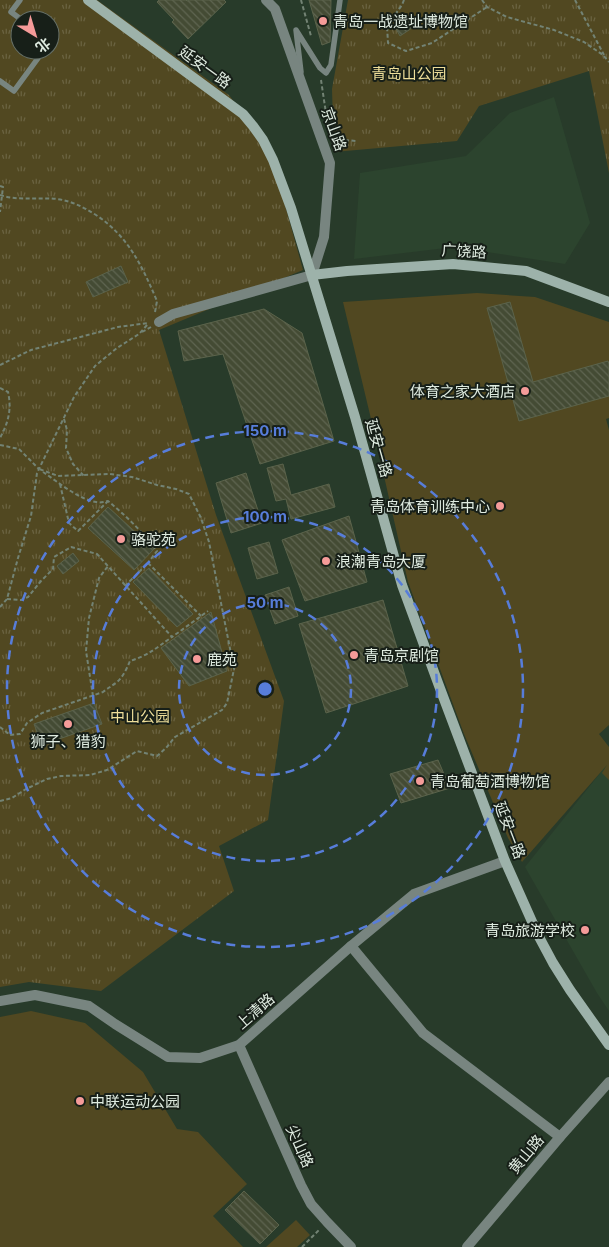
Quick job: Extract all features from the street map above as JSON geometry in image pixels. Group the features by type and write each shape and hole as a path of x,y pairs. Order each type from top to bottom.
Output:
{"main road":[{"name":"延安一路","path":"88,0 243,114 263,140 273,160 291,208 312,275 402,585 505,861 538,935 553,963 609,1045"},
{"name":"广饶路","path":"312,275 453,264 526,271 609,302"}],"street":[{"name":"京山路","path":"266,0 274,9 330,163 324,237 312,275"},
{"path":"159,322 173,314 312,275"},
{"name":"上清路","path":"0,1001 35,994 89,1006 168,1057 200,1058 239,1045 351,946 414,894 505,861"},
{"path":"351,946 423,1033 560,1137"},
{"name":"尖山路","path":"239,1045 311,1204 351,1247"},
{"name":"黄山路","path":"467,1247 609,1082"}],"lane":[{"path":"304,91 296,30 320,68 326,73 331,64 340,0"},
{"path":"0,81 14,91 37,60"}],"path":[{"path":"404,0 388,26 388,43 406,51 432,43 487,7"},
{"path":"482,0 487,7 507,17 554,30 584,42 603,55 609,62"},
{"path":"574,0 607,60"},
{"path":"337,19 372,20 388,26"},
{"path":"0,186 3,187 0,212"},
{"path":"1,196 7,198 48,198 70,201 86,208 107,222 126,241 141,265 158,301"},
{"path":"0,365 31,350 118,327 159,322"},
{"path":"0,607 7,600 31,516 37,473 74,397 95,366 117,348 139,334"},
{"path":"0,388 8,392 11,404 6,426 0,438"},
{"path":"64,418 67,430 66,448 74,464 84,476"},
{"path":"0,445 19,450 39,469 60,484 91,501 97,503 108,501"},
{"path":"0,801 12,798 47,779 62,776 90,775 107,770 137,751 157,756 175,737 222,710 227,703 234,669 209,542 201,518 189,494 132,477 110,474 58,476 39,469"},
{"path":"60,484 69,523 78,531 108,501"},
{"path":"108,501 152,543 157,551 125,586"},
{"path":"7,600 21,600 28,597 53,569 54,557 71,547 97,554 172,637"},
{"path":"148,563 201,616"},
{"path":"93,696 86,651 89,618 99,578 108,566"},
{"path":"0,726 10,736 20,734 27,723 42,713 103,692 110,685 117,682 127,669 130,661 151,653 208,611"},
{"path":"302,1247 327,1222"}],"shaded area":[{"path":"554,97 590,223 565,264 454,247 354,259 360,173 466,156 510,113"},
{"name":"青岛旅游学校","path":"609,762 609,1011 525,867"}],"green space":[{"name":"中山公园","path":"0,0 97,0 229,95 270,151 303,270 159,330 216,515 284,701 268,820 219,846 234,891 101,991 29,982 0,987"},
{"name":"青岛山公园","path":"348,0 609,0 609,173 589,71 479,106 457,141 334,152 332,89"},
{"name":"青岛体育训练中心","path":"477,293 535,297 609,322 609,418 606,419 609,430 609,725 599,734 609,747 609,780 602,773 607,765 522,862 508,838 464,734 408,582 343,302"},
{"name":"中联运动公园","path":"31,1011 85,1023 143,1072 177,1129 198,1132 247,1184 213,1216 243,1247 0,1247 0,1017"},
{"path":"296,1220 310,1235 297,1247 266,1247"}],"building":[{"path":"159,0 224,0 226,2 188,39 157,2"},
{"name":"青岛一战遗址博物馆","path":"309,0 331,0 330,42 322,45"},
{"path":"410,18 415,26 400,36 395,27"},
{"path":"121,266 128,282 93,297 86,282"},
{"path":"510,302 533,382 608,361 609,396 519,421 487,308"},
{"path":"264,309 302,333 334,441 260,464 223,354 184,361 178,331"},
{"path":"283,464 291,495 329,484 335,507 291,519 286,499 276,501 267,468"},
{"path":"246,473 262,523 231,533 216,483"},
{"name":"骆驼苑","path":"108,507 154,549 134,570 88,528"},
{"name":"浪潮青岛大厦","path":"349,516 367,582 305,601 282,540"},
{"path":"269,542 278,573 257,579 248,548"},
{"path":"73,553 79,561 63,574 57,566"},
{"path":"149,568 193,614 177,627 133,582"},
{"path":"289,587 298,616 275,624 265,595"},
{"name":"青岛京剧馆","path":"383,600 408,686 326,713 299,624"},
{"name":"鹿苑","path":"211,612 227,671 189,686 161,648"},
{"name":"狮子、猎豹","path":"94,703 102,724 42,745 34,724"},
{"name":"青岛葡萄酒博物馆","path":"438,760 450,788 401,803 390,774"},
{"path":"244,1191 279,1225 260,1244 225,1210"}],"place":[{"name":"青岛一战遗址博物馆","path":"323,21"},
{"name":"体育之家大酒店","path":"525,391"},
{"name":"青岛体育训练中心","path":"500,506"},
{"name":"骆驼苑","path":"121,539"},
{"name":"浪潮青岛大厦","path":"326,561"},
{"name":"青岛京剧馆","path":"354,655"},
{"name":"鹿苑","path":"197,659"},
{"name":"狮子、猎豹","path":"68,724"},
{"name":"青岛葡萄酒博物馆","path":"420,781"},
{"name":"青岛旅游学校","path":"585,930"},
{"name":"中联运动公园","path":"80,1101"}]}
